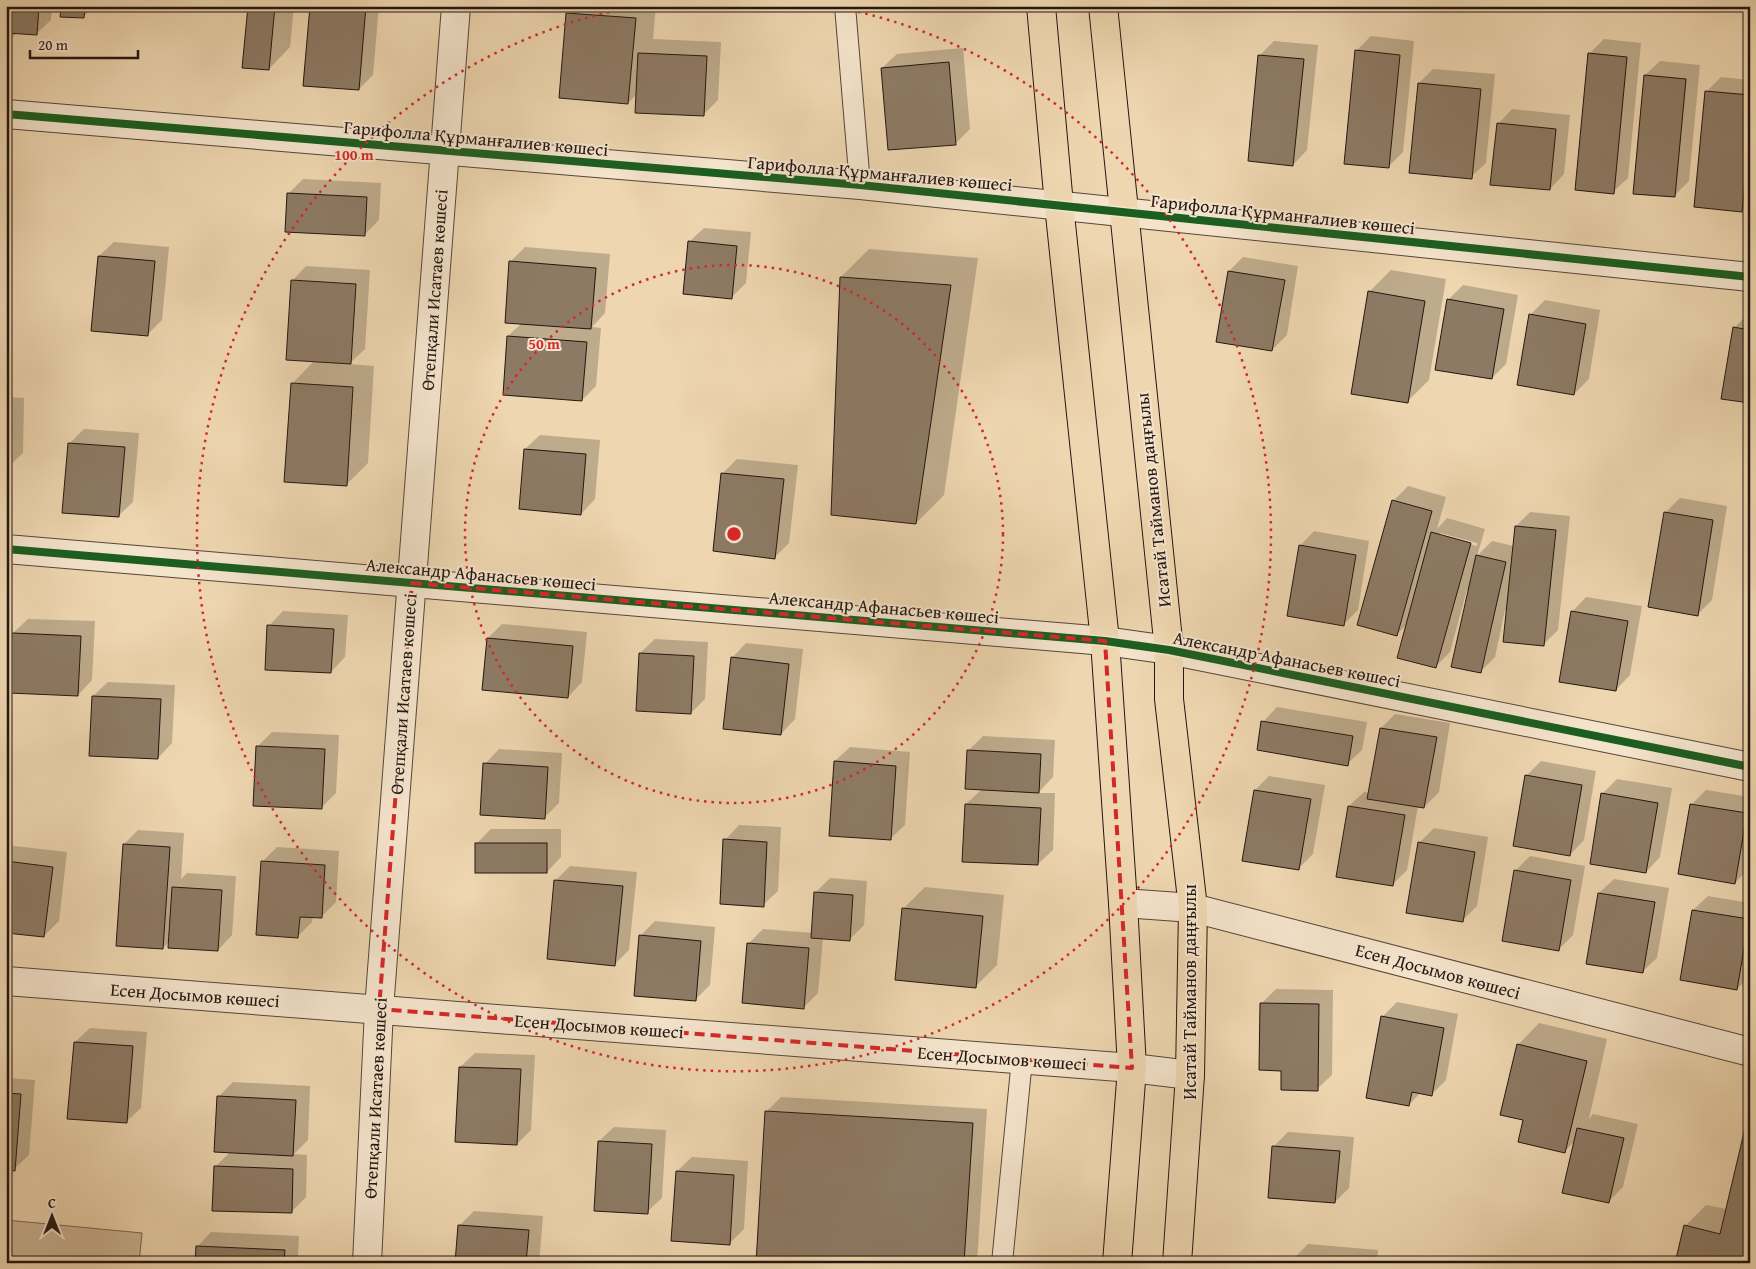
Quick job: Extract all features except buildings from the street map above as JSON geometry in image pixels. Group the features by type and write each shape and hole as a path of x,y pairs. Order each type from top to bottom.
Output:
{"main road":[{"path":"1041,6 1059,205 1105,641 1123,903 1132,1068 1117,1263"},
{"name":"Исатай Тайманов даңғылы","path":"1103,6 1169,650 1169,699 1193,908 1190,1075 1178,1263"}],"street":[{"name":"Өтепқали Исатаев көшесі","path":"366,1263 380,1009 456,6"},
{"name":"Гарифолла Құрманғалиев көшесі","path":"6,114 860,185 1750,277"},
{"name":"Александр Афанасьев көшесі","path":"6,549 1105,641 1169,650 1750,767"},
{"name":"Есен Досымов көшесі","path":"1123,903 1193,908 1750,1052"},
{"name":"Есен Досымов көшесі","path":"6,981 1132,1068 1190,1075"}],"lane":[{"path":"845,6 860,185"},
{"path":"1002,1263 1022,1060"}],"highlighted area":[{"path":"412,583 1105,641 1132,1068 379,1009"}],"shaded area":[{"path":"6,1220 142,1233 139,1263 6,1263"}],"cycle path":[{"path":"6,114 860,185 1750,277"},
{"path":"6,549 1105,641 1169,650 1750,767"}]}
